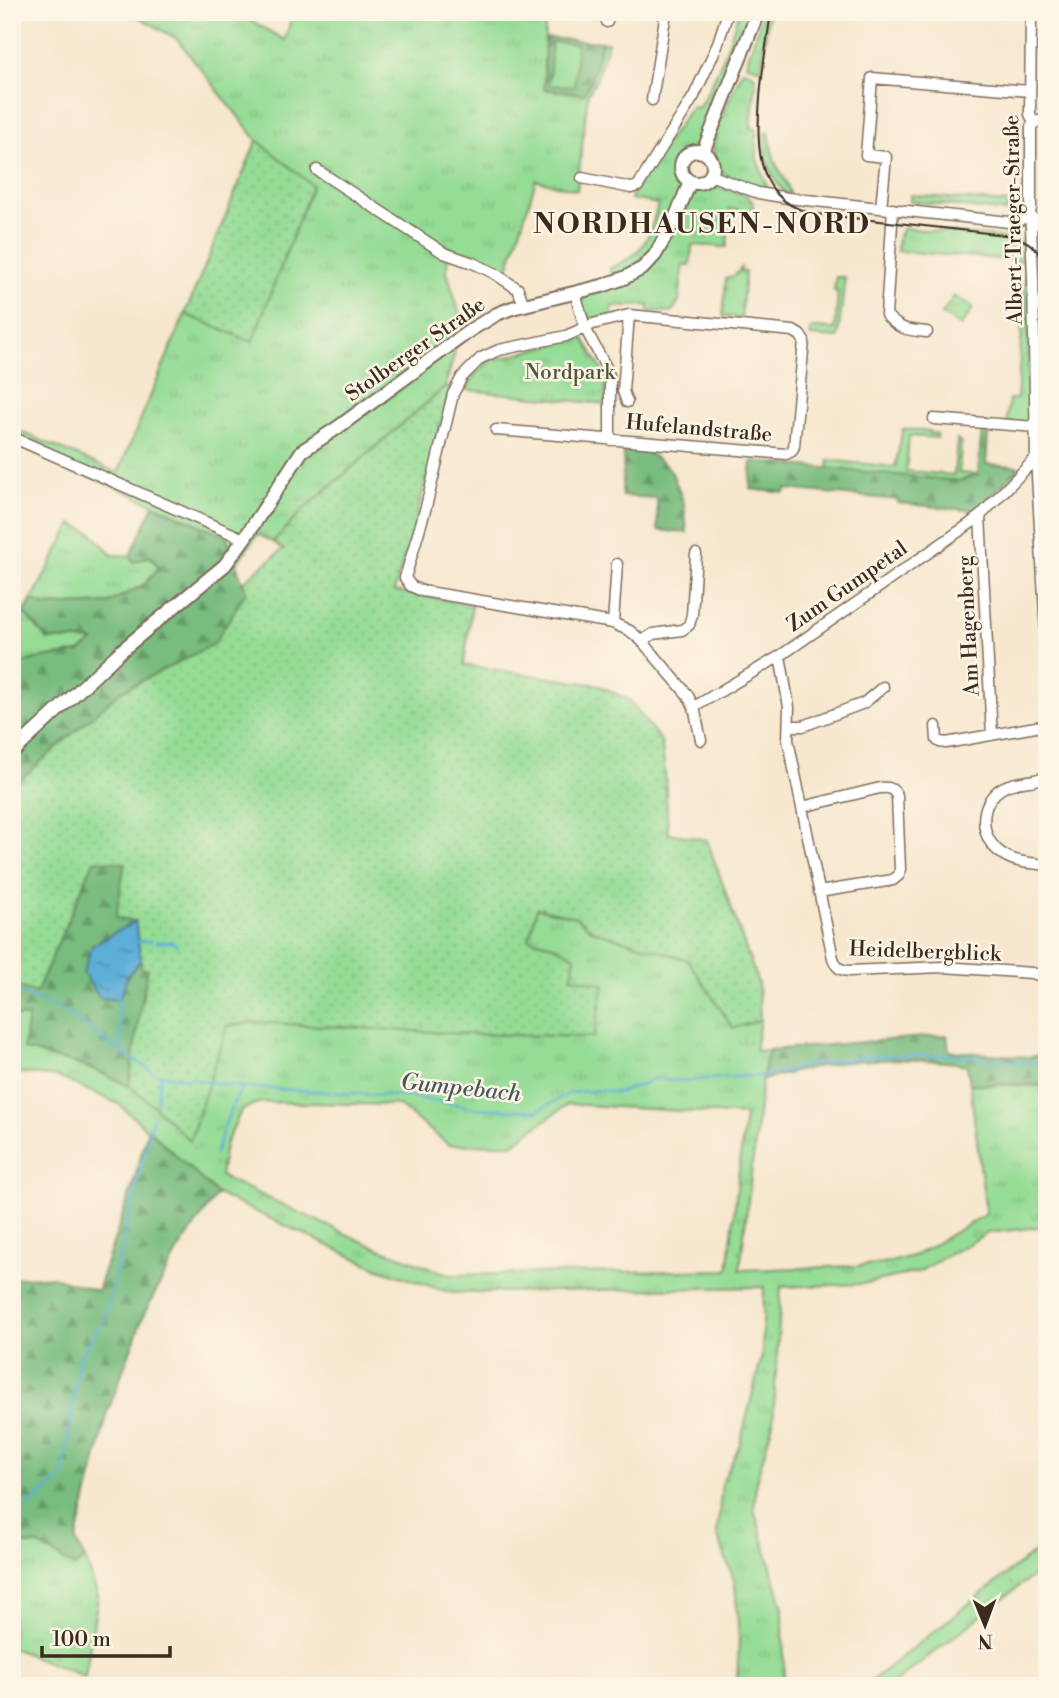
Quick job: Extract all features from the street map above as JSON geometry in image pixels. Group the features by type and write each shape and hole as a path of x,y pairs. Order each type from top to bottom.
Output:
{"main road":[{"path":"703,152 758,12"},
{"path":"692,151 703,152 711,159 713,170 710,175 699,183 690,182 682,174 683,158 692,151"},
{"name":"Stolberger Straße","path":"12,753 121,651 225,565 302,451 471,329 497,314 624,278 643,268 655,255 673,223 690,182"}],"street":[{"path":"652,100 666,12"},
{"path":"582,178 631,188 638,186 694,96 717,46 728,12"},
{"name":"Albert-Traeger-Straße","path":"1031,12 1030,114 1034,123 1031,127 1031,209 1028,214 1032,238 1036,458"},
{"path":"881,208 886,157 866,155 872,78 1030,91"},
{"path":"1034,123 1047,120"},
{"path":"317,170 444,253 494,273 518,289 524,305"},
{"path":"710,175 764,194 1009,222 1020,220 1028,214 1041,226 1047,227"},
{"path":"893,209 886,315 905,330 927,332"},
{"name":"Hufelandstraße","path":"575,292 585,328 610,380 610,440"},
{"path":"629,315 606,319 566,336 490,353 462,377 453,394 426,507 405,578 411,586 422,590 613,623 630,631 642,641 687,694 694,707 701,740"},
{"name":"Hufelandstraße","path":"496,430 786,454 792,451 794,446 804,341 793,331 629,315 623,391 627,402"},
{"path":"934,419 1036,427"},
{"path":"12,438 244,539"},
{"path":"1036,458 1043,516 1047,649"},
{"name":"Zum Gumpetal","path":"694,707 780,656 980,516 1036,458"},
{"name":"Am Hagenberg","path":"980,516 992,735"},
{"path":"642,641 653,634 682,630 689,625 696,554"},
{"path":"613,623 617,564"},
{"name":"Heidelbergblick","path":"780,656 789,707 788,740 836,966 841,970 943,967 1032,973 1047,978"},
{"path":"789,726 803,726 864,703 883,687"},
{"path":"936,726 937,740 940,742 1047,725"},
{"path":"1047,776 1040,780 1005,786 988,804 984,823 987,838 1004,856 1047,865"},
{"path":"802,807 880,788 889,787 897,796 899,875 893,880 820,892"}],"green space":[{"path":"130,12 236,12 285,40 293,12 524,12 545,25 544,89 584,94 602,42 608,42 596,80 588,94 577,190 536,180 507,272 448,247 447,272 462,322 448,332 455,352 445,387 304,509 273,542 258,534 236,564 226,536 12,442 12,428 118,473 185,314 252,341 312,186 257,140 177,39"},
{"path":"739,12 753,12 705,132 698,143 680,155 677,172 681,179 679,195 671,214 651,252 629,270 611,278 610,268 631,257 644,244 658,204 631,199 634,189 692,106 698,108 705,97 722,62"},
{"path":"763,12 769,12 761,69 746,64"},
{"path":"545,38 602,42 584,94 544,89"},
{"path":"552,42 577,44 574,87 549,85"},
{"path":"743,70 752,73 756,78 751,128 756,129 757,159 768,190 728,176 718,168 714,158 713,146 720,119"},
{"path":"764,133 769,133 775,162 790,194 785,193 771,172 766,157"},
{"path":"257,140 312,185 252,342 185,314"},
{"path":"707,184 747,195 752,202 753,211 730,209 727,247 692,245 690,265 683,265 679,301 672,312 649,311 649,305 612,307 612,316 591,319 585,315 581,306 582,300 588,294 616,286 677,228 693,193"},
{"path":"910,195 1008,203 1007,212 910,201"},
{"path":"903,228 1011,238 1029,246 1028,424 1007,422 1009,399 1017,399 1026,272 1024,261 897,251 898,238"},
{"path":"741,268 741,271 745,272 741,318 723,316 726,278 734,276"},
{"path":"836,277 845,277 838,338 810,336 811,328 835,329 838,292 834,291"},
{"path":"954,296 973,308 961,326 942,314"},
{"name":"Nordpark","path":"583,337 606,377 605,404 466,390 474,375 490,361"},
{"path":"1047,379 1047,470 1041,467 1039,410 1041,380"},
{"path":"445,387 450,388 394,591 472,605 464,665 598,685 629,700 661,741 668,833 707,840 758,983 760,1020 733,1028 688,960 592,930 576,917 537,908 529,939 557,946 575,956 572,977 604,984 594,1037 468,1034 254,1022 227,1026 190,1141 129,1086 148,969 142,969 135,921 116,917 125,863 94,860 36,993 12,984 12,787 120,692 214,644 246,592 243,582 283,549 273,542 304,509"},
{"path":"982,427 995,429 995,432 988,432 986,464 1019,468 976,511 786,489 785,493 750,489 752,461 960,481 978,474"},
{"path":"903,429 937,434 937,438 909,436 906,471 954,475 957,440 961,443 959,473 978,474 960,481 828,469 829,460 895,467"},
{"path":"624,447 641,448 667,466 684,504 687,533 658,530 657,498 622,496"},
{"path":"154,505 226,536 246,592 214,644 120,692 12,787 12,666 80,652 94,641 47,639 24,613 31,601 48,606 109,603 145,584 159,567 150,556 134,562 130,556"},
{"path":"72,524 92,533 112,555 130,556 134,562 150,556 159,568 145,584 109,603 48,606 31,601"},
{"path":"24,613 47,639 95,640 80,652 12,666 12,636"},
{"path":"94,860 125,863 116,917 135,921 92,946 128,975 141,960 142,969 148,969 129,1086 88,1067 23,1049 28,1017 12,1016 12,984 37,992"},
{"path":"536,908 576,917 592,930 689,960 733,1028 760,1020 755,1051 769,1050 762,1080 740,1270 858,1266 891,1262 916,1255 986,1214 970,1084 1041,1086 1047,1135 1047,1226 988,1233 918,1272 862,1284 781,1287 773,1423 756,1481 754,1509 783,1608 784,1686 737,1686 739,1639 735,1583 717,1534 722,1483 740,1444 762,1356 764,1287 451,1293 379,1269 217,1194 119,1104 58,1077 12,1072 12,1016 28,1017 42,1055 119,1080 153,1104 190,1140 226,1026 254,1022 468,1034 594,1037 572,977 557,946 529,939","holes":["262,1102 398,1105 449,1145 512,1144 568,1104 745,1115 728,1270 450,1275 370,1245 220,1176 225,1145 241,1111 252,1105"]},
{"path":"947,1035 949,1051 1029,1057 1047,1053 1047,1085 970,1084 967,1065 913,1060 838,1063 762,1080 769,1050"},
{"path":"148,1129 217,1194 177,1252 144,1314 108,1411 76,1542 85,1558 75,1567 39,1545 12,1544 12,1278 53,1277 97,1291 133,1184"},
{"path":"1047,1542 1047,1565 890,1686 865,1686"},
{"path":"12,1544 39,1545 75,1567 85,1558 98,1596 85,1677 12,1648"}],"water":[{"path":"135,921 141,960 128,975 119,1000 100,998 83,973 92,946"}],"waterway":[{"path":"135,941 151,941"},
{"path":"156,942 171,942 177,945"},
{"name":"Gumpebach","path":"12,990 61,1009 157,1074 242,1087 412,1097 477,1108 537,1111 570,1093 601,1090 616,1093 653,1079 686,1081 763,1076 823,1062 870,1056 949,1055 1029,1063 1047,1059"},
{"path":"119,999 121,1052"},
{"path":"156,1105 161,1075"},
{"path":"215,1154 231,1108 241,1089"},
{"path":"12,1520 63,1477 79,1358 105,1319 153,1117"}],"tram line":[{"path":"771,12 761,87 760,154 771,186 782,199 797,208 817,214 1014,236 1038,251 1047,278"}],"district":[{"name":"NORDHAUSEN-NORD","path":"702,223"}]}
